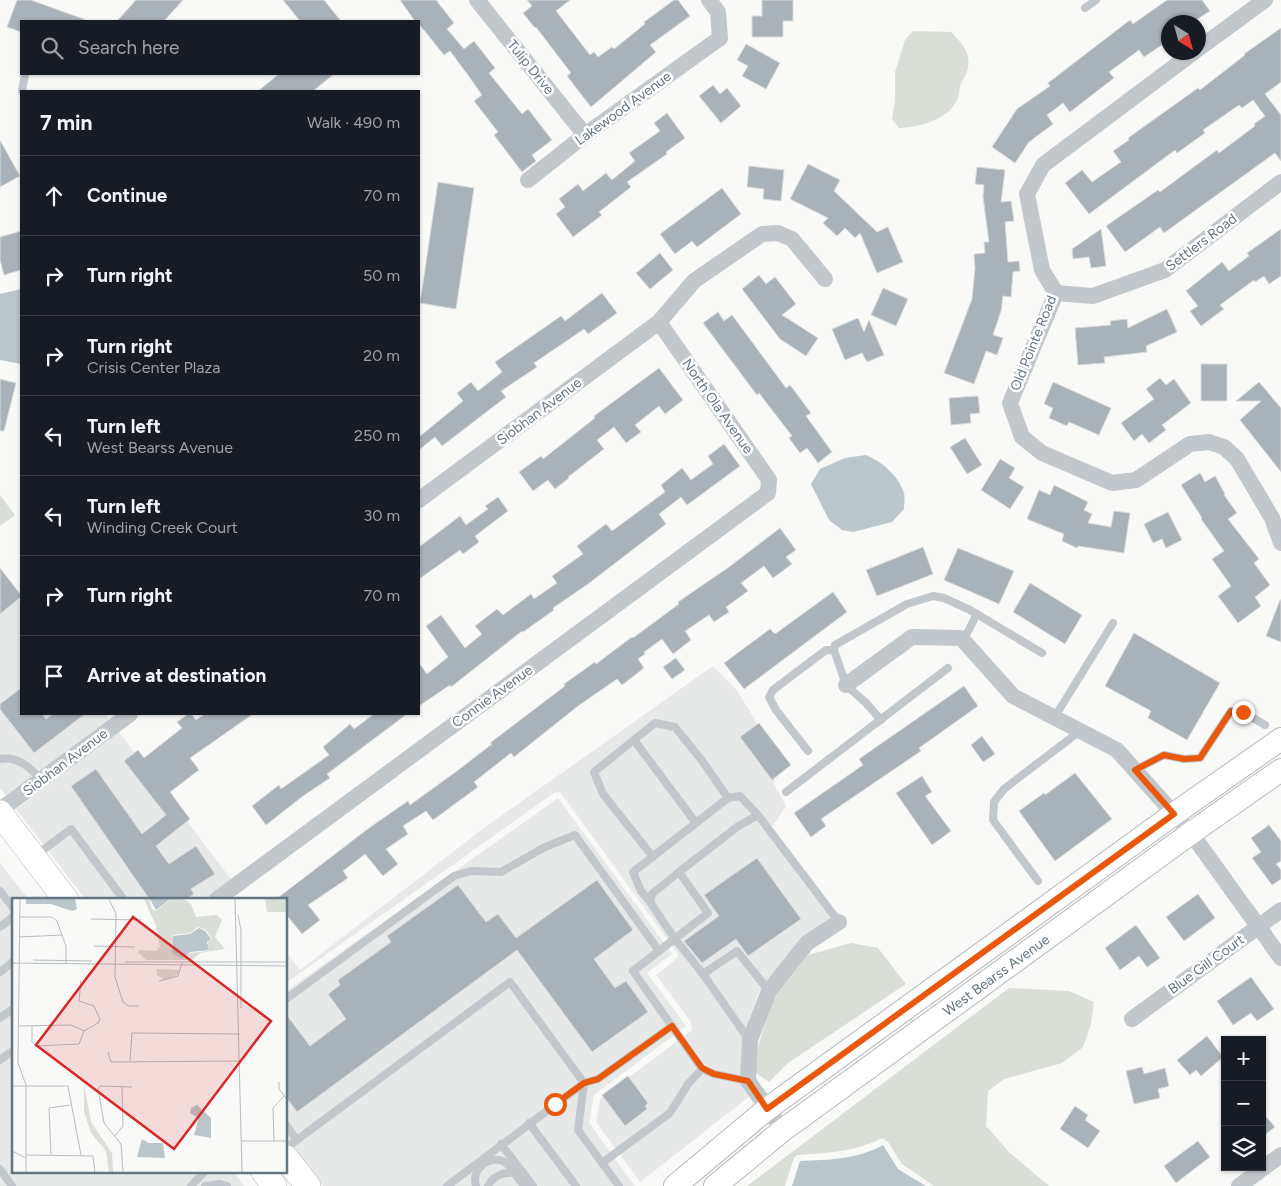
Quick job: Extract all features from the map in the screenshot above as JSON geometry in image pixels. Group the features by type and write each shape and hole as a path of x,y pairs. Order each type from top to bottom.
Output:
{"main road":[{"name":"West Bearss Avenue","path":"675,1186 767,1109 1174,814 1273,732"},
{"name":"West Bearss Avenue","path":"715,1186 783,1130 1191,833 1281,770"},
{"path":"0,812 65,898"},
{"path":"292,1149 308,1186"},
{"path":"265,1174 274,1186"}],"street":[{"name":"Tulip Drive","path":"477,0 585,135"},
{"name":"Lakewood Avenue","path":"528,180 585,135 720,38 718,12 709,0"},
{"path":"1206,44 1265,0"},
{"name":"Old Pointe Road","path":"1183,60 1043,165 1027,194 1042,270 1056,292 1010,403 1022,437 1042,453 1112,483 1136,480 1190,444 1209,442 1224,447 1237,458 1272,518 1281,543"},
{"name":"Settlers Road","path":"1056,292 1093,296 1165,270 1281,182"},
{"name":"Siobhan Avenue","path":"420,499 659,322 694,282 762,234 778,233 792,239 825,279"},
{"name":"North Ola Avenue","path":"659,322 769,480 768,493"},
{"name":"Connie Avenue","path":"219,898 768,493"},
{"path":"846,685 912,637 961,638 1013,696 1117,750 1191,833 1281,958"},
{"name":"Siobhan Avenue","path":"0,812 129,715"},
{"name":"Blue Gill Court","path":"1132,1019 1281,910"},
{"path":"783,1130 748,1081 750,1042 769,991 808,943 838,922"},
{"path":"1239,1186 1281,1155"}],"lane":[{"path":"1085,8 1096,0"},
{"path":"22,90 24,75"},
{"path":"881,720 846,685 834,650 835,645 908,604 933,596 944,598 977,614 1042,653"},
{"path":"963,641 977,614"},
{"path":"1054,718 1113,623"},
{"path":"808,751 776,710 769,697 773,690 826,650 834,650"},
{"path":"786,792 948,668"},
{"path":"1135,770 1164,755 1184,759 1200,758 1231,711 1243,712 1273,732"},
{"path":"653,857 603,794 594,772 655,723 675,728 703,762 728,798"},
{"path":"1038,881 993,820 994,802 1004,789 1080,731"},
{"path":"634,740 696,822"},
{"path":"0,759 17,761 30,766 41,780"},
{"path":"750,1042 703,974 641,891 633,872 728,798 740,796 758,815 838,922"},
{"path":"650,902 652,894 679,872 737,827 758,815"},
{"path":"34,857 71,829 123,898"},
{"path":"288,998 454,876 471,871 501,872 545,847 575,835 659,951"},
{"path":"679,872 708,913 633,971 702,1068 714,1074 748,1081"},
{"path":"0,891 12,906"},
{"path":"0,926 12,917"},
{"path":"703,974 737,951 769,991"},
{"path":"0,972 12,963"},
{"path":"288,1133 292,1149 510,982 584,1083 578,1130 619,1186"},
{"path":"0,1018 12,1009"},
{"path":"446,1186 584,1083 598,1079 672,1026"},
{"path":"0,1060 12,1051"},
{"path":"602,1164 670,1114 688,1084 702,1068"},
{"path":"529,1124 576,1186"},
{"path":"501,1144 533,1186"},
{"path":"476,1186 474,1181 476,1171 484,1163 491,1161 503,1161 524,1186"},
{"path":"0,1170 12,1186"},
{"path":"488,1186 497,1176 506,1172 514,1173"},
{"path":"191,1186 202,1174"},
{"path":"204,1186 220,1184 227,1186"}],"shaded area":[{"path":"913,31 951,32 967,52 969,62 956,103 950,110 935,120 917,126 899,128 892,119 895,101 895,72 905,40"},
{"path":"20,289 20,364 0,360 0,294"},
{"path":"866,455 878,461 898,480 904,493 904,509 892,522 853,532 842,530 829,520 811,484 820,469 845,458"},
{"path":"0,495 15,515 0,526"},
{"path":"0,567 20,602 20,715 106,715 109,719 6,796 0,788"},
{"path":"713,666 736,689 755,720 775,769 774,784 786,806 772,827 833,917 759,992 743,1038 750,1096 640,1182 596,1122 600,1099 692,1030 691,1022 656,975 676,959 678,954 560,792 554,793 288,982 288,955 300,970 484,828"},
{"path":"119,732 231,879 206,898 84,898 16,809"},
{"path":"558,798 672,954 647,973 686,1026 594,1095 589,1123 635,1186 323,1186 288,1144 288,990"},
{"path":"0,863 27,898 12,898 12,1174 235,1174 244,1186 0,1186"},
{"path":"851,943 878,948 906,984 788,1063 769,1082 756,1073 757,1050 773,999 808,955"},
{"path":"1009,988 1069,991 1094,1002 1091,1024 1083,1047 1062,1063 1004,1079 988,1091 986,1126 1009,1152 1049,1186 934,1186 902,1164 888,1142 882,1138 851,1149 797,1155 794,1158 785,1186 747,1186"},
{"path":"883,1145 898,1169 926,1186 792,1186 800,1161 853,1156"}],"building":[{"path":"17,0 31,0 86,20 20,20 20,32 7,27"},
{"path":"136,0 183,0 165,20 118,20"},
{"path":"283,0 324,0 340,20 299,20"},
{"path":"400,0 436,0 454,23 447,29 464,49 474,41 495,68 489,73 522,114 528,109 552,140 532,155 536,161 522,172 494,135 498,132 474,101 482,95 468,75 450,51 444,55 420,25 420,20 414,20"},
{"path":"527,0 570,0 556,11 590,55 594,52 598,57 612,47 614,49 645,24 644,22 674,0 678,0 690,16 650,45 656,52 591,107 567,76 571,73 523,13 532,6"},
{"path":"762,0 793,0 793,21 783,21 783,37 752,37 752,16 762,16"},
{"path":"1167,0 1202,0 1210,11 1204,15 1161,15 1161,46 1144,57 1139,50 1109,72 1114,78 1070,112 1063,103 1047,115 1053,124 1029,142 1015,163 992,147 1017,109 1050,86 1048,83 1130,20 1133,24"},
{"path":"1281,28 1281,82 1265,94 1281,115 1281,161 1275,153 1164,233 1160,227 1125,252 1106,226 1158,190 1160,192 1217,150 1219,153 1255,126 1254,124 1265,116 1253,100 1242,108 1239,105 1203,130 1205,133 1177,153 1175,150 1089,214 1065,183 1082,170 1092,182 1121,162 1113,151 1129,140 1128,138 1198,88 1200,90 1244,54"},
{"path":"746,44 780,63 766,89 742,76 748,66 737,60"},
{"path":"278,75 333,75 314,90 259,90"},
{"path":"713,85 720,94 727,88 741,106 721,123 699,96"},
{"path":"667,113 685,138 666,152 667,154 627,182 631,187 599,212 602,215 573,237 556,214 565,207 559,199 578,184 583,191 606,173 612,180 635,161 629,153 660,131 654,123"},
{"path":"0,140 20,176 0,187"},
{"path":"808,164 840,180 834,191 877,232 888,227 903,262 877,273 860,233 855,238 845,228 837,236 823,223 828,218 790,199"},
{"path":"749,166 784,170 781,201 763,199 764,189 747,187"},
{"path":"977,167 1005,170 1001,202 1011,201 1014,221 1005,222 1008,262 1019,261 1020,271 1013,272 1011,297 1003,296 1001,311 993,335 1003,338 997,355 986,351 974,384 944,373 972,299 975,269 974,254 985,253 984,242 989,242 983,197 984,185 975,184"},
{"path":"438,182 474,188 456,309 420,303"},
{"path":"722,188 741,214 697,247 692,241 675,254 660,234"},
{"path":"1101,229 1106,266 1091,268 1089,257 1073,259 1072,249"},
{"path":"1281,229 1281,276 1269,284 1264,276 1255,282 1254,280 1220,305 1224,309 1201,326 1190,311 1198,306 1186,291 1222,262 1229,271 1249,256 1247,253"},
{"path":"20,231 20,270 4,275 0,260 0,237"},
{"path":"660,253 673,270 650,289 636,273"},
{"path":"759,275 766,284 775,277 796,304 782,315 818,338 806,356 780,339 742,289"},
{"path":"883,288 908,299 896,326 871,315"},
{"path":"602,293 617,313 588,334 584,329 534,363 537,367 501,391 506,397 442,446 435,437 420,449 420,436 463,401 457,393 471,382 478,391 502,372 495,362 561,316 565,321"},
{"path":"1167,309 1177,332 1146,346 1147,352 1104,357 1105,363 1078,365 1075,328 1111,325 1110,321 1127,319 1128,328"},
{"path":"718,312 724,321 732,315 786,388 790,385 811,413 806,416 832,452 818,463 807,448 800,453 789,438 792,436 759,393 757,395 703,323"},
{"path":"858,318 864,332 869,320 884,355 867,362 862,353 845,360 832,329"},
{"path":"1201,364 1227,364 1227,401 1201,401"},
{"path":"659,368 683,400 665,414 659,406 635,425 641,432 626,443 614,427 597,440 604,449 569,478 555,489 548,480 533,491 519,472 541,456 543,459 595,418 594,416"},
{"path":"1160,378 1166,385 1174,379 1191,403 1162,425 1166,430 1149,443 1142,434 1134,441 1121,423 1154,399 1146,389"},
{"path":"0,379 16,383 4,431 0,431"},
{"path":"1053,382 1111,408 1099,435 1069,422 1067,426 1049,418 1053,408 1044,404"},
{"path":"1259,382 1281,408 1281,472 1240,420 1261,401 1236,401"},
{"path":"978,396 980,413 970,414 971,423 951,425 949,398"},
{"path":"965,438 982,465 967,474 950,447"},
{"path":"724,444 740,466 687,505 681,497 659,514 666,524 588,584 553,608 554,610 522,631 451,687 450,685 420,705 420,664 427,674 448,657 426,626 441,615 465,648 482,634 475,626 497,609 503,615 531,594 534,599 557,583 552,576 583,554 577,546 606,524 612,531 665,492 661,485 682,468 691,480 713,464 708,456"},
{"path":"1000,459 1015,468 1009,478 1024,487 1010,509 981,490"},
{"path":"1200,473 1205,482 1215,476 1224,495 1237,513 1228,519 1259,559 1254,563 1270,585 1255,597 1261,606 1238,623 1218,596 1231,586 1212,559 1224,551 1201,519 1181,485"},
{"path":"1054,485 1088,502 1084,510 1092,514 1088,523 1111,527 1114,511 1130,513 1124,553 1078,546 1077,548 1062,541 1064,534 1027,519 1039,490 1050,495"},
{"path":"498,497 508,511 475,536 479,542 463,554 460,550 420,578 420,546 460,516 466,525 488,509 485,506"},
{"path":"1168,512 1182,540 1166,548 1162,539 1153,543 1144,524"},
{"path":"780,528 796,550 786,557 792,564 773,578 764,566 741,583 748,591 726,607 729,612 714,622 709,615 685,631 691,640 673,654 662,639 644,652 645,654 638,659 644,668 622,685 617,679 578,706 514,757 511,753 474,782 478,787 433,820 426,811 403,826 408,834 386,849 398,864 383,876 365,854 343,871 348,878 308,905 320,920 302,934 288,916 288,898 278,898 369,828 408,801 410,805 457,771 492,744 490,743 565,686 564,684 633,638 679,604 678,602 729,567"},
{"path":"923,547 933,574 877,596 866,570"},
{"path":"958,548 1014,571 999,604 944,580"},
{"path":"0,568 20,594 20,598 0,614"},
{"path":"1030,583 1082,615 1065,644 1013,612"},
{"path":"833,592 847,612 744,689 724,663 770,629 775,634"},
{"path":"1281,600 1281,642 1266,636"},
{"path":"1134,633 1220,683 1187,740 1148,718 1151,711 1105,686"},
{"path":"676,658 685,670 672,679 663,667"},
{"path":"964,686 978,706 919,748 921,751 821,819 826,826 811,837 794,813 863,765 859,759"},
{"path":"20,689 20,715 43,715 46,719 52,715 84,715 34,753 0,709 0,704"},
{"path":"187,715 192,715 196,720 204,715 252,715 190,758 199,770 170,792 190,819 156,846 169,864 196,846 215,874 191,889 194,894 188,898 149,898 71,786 96,769 142,834 166,815 124,761 138,750 144,758 182,728 177,722"},
{"path":"373,715 406,715 327,774 330,778 266,825 252,806 279,785 281,789 329,755 323,747 350,724 354,729"},
{"path":"759,723 791,765 772,780 740,737"},
{"path":"982,736 995,754 983,762 971,745"},
{"path":"1075,773 1112,819 1055,861 1019,811"},
{"path":"922,776 932,792 925,796 951,831 932,845 896,793"},
{"path":"1269,825 1281,841 1281,861 1276,864 1281,870 1281,879 1272,885 1252,858 1261,852 1251,838"},
{"path":"757,858 801,919 748,956 736,939 702,963 684,941 719,916 704,895"},
{"path":"597,880 633,930 594,959 615,988 626,981 648,1012 592,1052 517,950 297,1112 288,1100 288,1017 310,1046 346,1019 328,994 340,985 338,980 391,942 387,936 458,885 486,922 498,914 516,938"},
{"path":"1198,894 1215,918 1184,941 1166,917"},
{"path":"1136,925 1160,958 1147,967 1139,956 1120,970 1105,948"},
{"path":"1251,977 1274,1009 1257,1021 1251,1013 1233,1025 1217,1001"},
{"path":"1207,1036 1221,1054 1221,1059 1201,1076 1196,1070 1190,1075 1177,1060"},
{"path":"1142,1067 1144,1074 1165,1068 1169,1086 1158,1089 1160,1098 1134,1104 1126,1071"},
{"path":"628,1076 648,1103 645,1106 647,1109 625,1126 602,1095"},
{"path":"1075,1106 1088,1115 1085,1120 1100,1131 1088,1148 1060,1129"},
{"path":"1266,1117 1275,1127 1266,1134"},
{"path":"1198,1141 1210,1157 1176,1183 1164,1166"}],"route":[{"path":"555,1104 584,1083 598,1079 672,1026 702,1068 714,1074 748,1081 767,1109 1174,814 1135,770 1164,755 1184,759 1200,758 1231,711 1243,712"}]}
